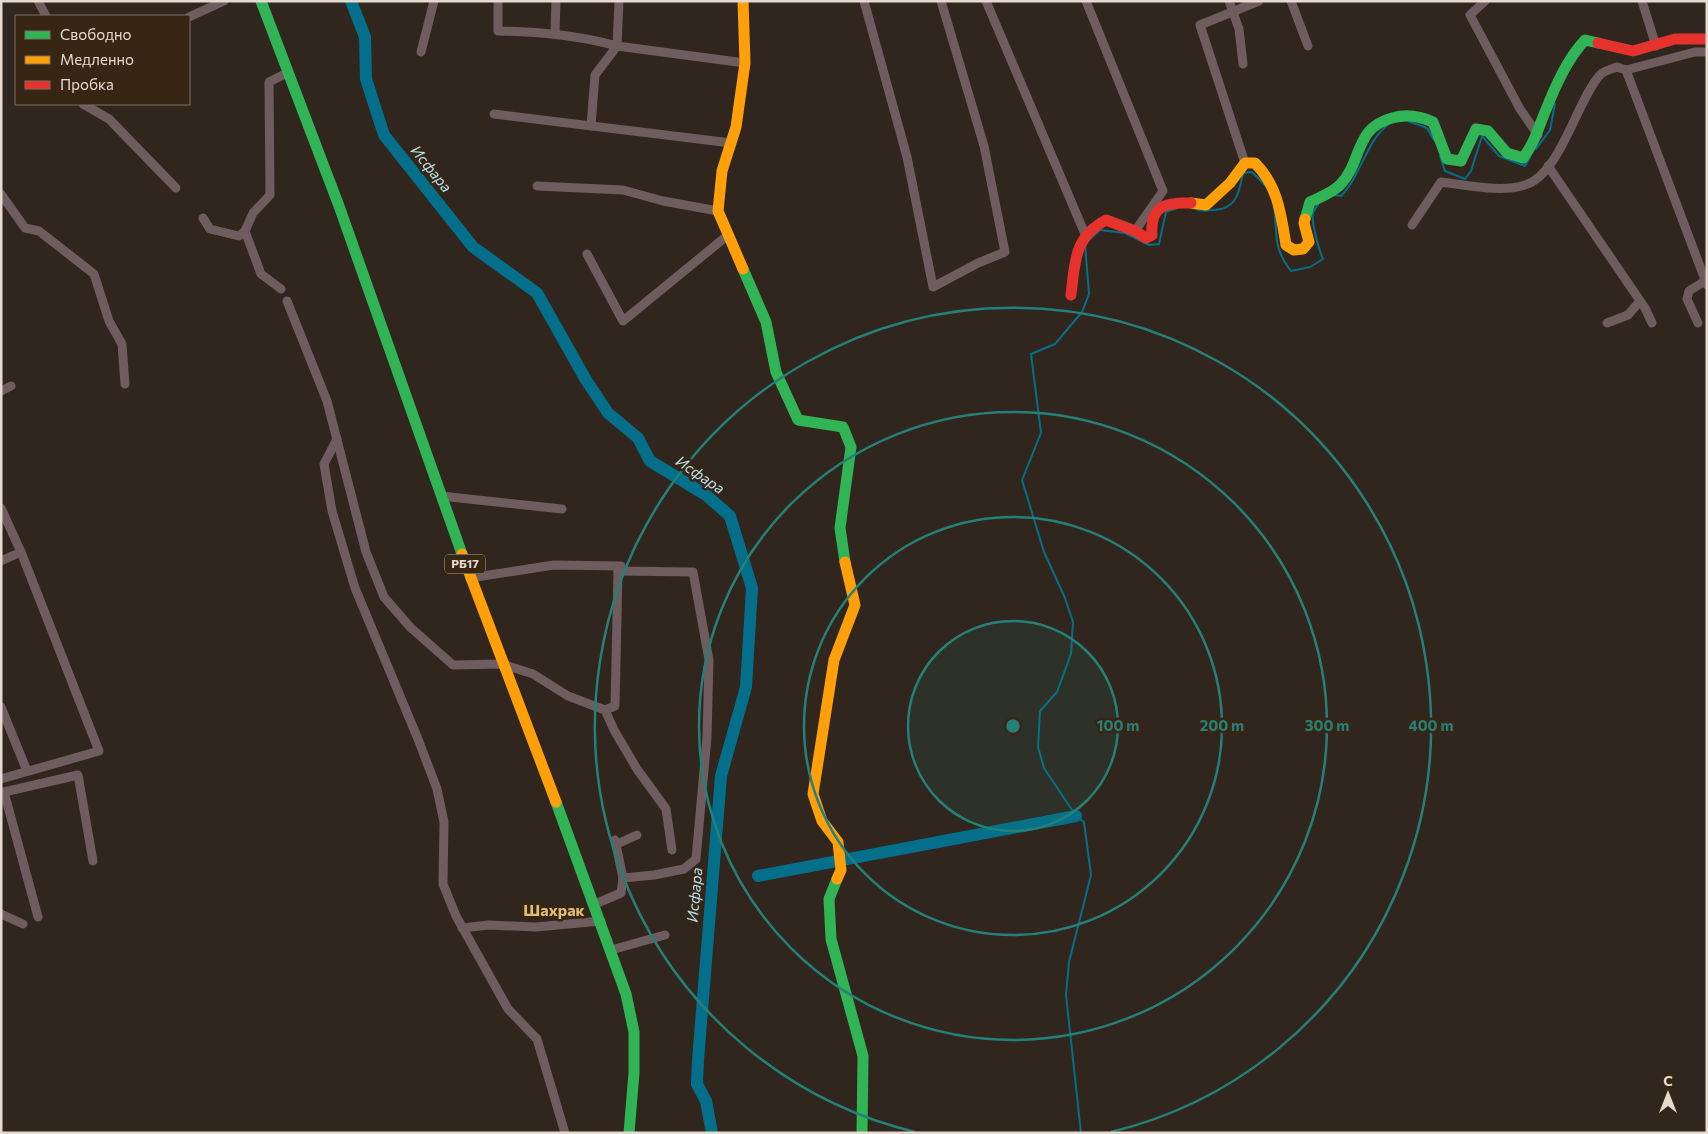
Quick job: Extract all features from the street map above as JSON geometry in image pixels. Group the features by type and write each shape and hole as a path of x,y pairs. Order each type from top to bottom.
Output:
{"street":[{"path":"38,1 45,15"},
{"path":"190,17 224,1"},
{"name":"РБ17","path":"261,1 339,206 470,578 594,904 626,994 634,1032 634,1073 629,1133"},
{"path":"421,52 434,1"},
{"path":"498,1 498,31 555,33 584,37 617,46 745,63"},
{"path":"555,33 556,1"},
{"path":"591,126 595,75 617,46 619,1"},
{"path":"743,1 745,63 736,127 722,171 718,211 766,322 776,372 798,420 842,427 851,448 840,528 849,584 856,605 834,660 823,720 813,794 822,821 838,842 841,870 828,899 831,939 863,1056 862,1133"},
{"path":"864,1 907,158 933,287 978,263 1005,252 984,146 941,1"},
{"path":"986,1 1085,234"},
{"path":"1086,1 1163,191 1135,231"},
{"path":"1245,163 1200,25 1230,6 1259,1"},
{"path":"1291,1 1308,46"},
{"path":"1485,1 1470,15 1520,109 1538,135"},
{"path":"1642,1 1656,46"},
{"path":"1230,6 1242,46 1243,64"},
{"path":"1245,163 1255,163 1266,172 1276,189 1286,245 1294,250 1303,249 1309,242 1304,223 1310,202 1339,186 1351,171 1364,136 1372,125 1387,119 1420,116 1433,122 1447,158 1462,161 1468,150 1470,136 1476,129 1488,131 1504,151 1516,158 1523,158 1538,135 1545,111 1580,44 1585,40 1593,40 1633,51 1675,40 1707,38"},
{"path":"1412,225 1441,182 1501,189 1527,185 1542,174 1562,145 1600,74 1617,67 1626,70 1695,52 1707,52"},
{"path":"1626,70 1706,283 1689,291 1687,299 1698,323"},
{"path":"203,218 210,228 238,236 245,231 253,213 270,195 269,82 287,73"},
{"path":"85,105 109,119 176,188"},
{"path":"494,114 731,143"},
{"path":"1071,295 1077,254 1085,234 1093,226 1106,220 1135,231 1146,238 1152,235 1152,218 1159,208 1176,203 1206,204 1230,184 1245,163"},
{"path":"1548,166 1640,301 1652,324"},
{"path":"536,186 623,190 663,201 718,211"},
{"path":"1,194 25,228 39,232 94,274 109,321 122,344 125,384"},
{"path":"245,231 260,274 281,289"},
{"path":"587,254 623,321 728,235"},
{"path":"287,301 327,401 366,552 384,597 410,627 453,665 502,664 533,674 568,696 605,710 616,706 618,571 621,566 554,564 470,578"},
{"path":"1607,324 1628,315 1640,301"},
{"path":"1,391 12,386"},
{"path":"336,439 324,464 332,511 355,588 437,789 444,822 443,884 462,928 508,1009 537,1039 565,1133"},
{"path":"441,496 562,509"},
{"path":"1,508 21,552 98,751 1,778"},
{"path":"1,560 21,552"},
{"path":"618,571 693,572 709,660 707,737 696,859 684,869 654,875 623,878"},
{"path":"1,708 27,771"},
{"path":"605,710 614,730 637,769 666,809 672,850"},
{"path":"38,917 2,792 78,775 93,861"},
{"path":"594,904 621,893 623,878 616,842 637,835"},
{"path":"1,914 23,924"},
{"path":"462,928 489,925 536,927 600,921"},
{"path":"611,950 665,935"}],"waterway":[{"name":"Исфара","path":"351,1 365,37 366,79 384,135 473,247 537,293 586,380 608,413 638,438 650,461 706,495 730,516 752,588 746,687 721,776 698,1060 697,1084 706,1101 712,1133"},
{"path":"1536,149 1550,130 1555,104"},
{"path":"1408,121 1427,128 1434,140"},
{"path":"1334,195 1341,196 1348,188 1369,148 1381,131 1389,124"},
{"path":"1440,156 1445,171 1465,179 1471,171 1482,136 1499,156 1525,166 1530,157"},
{"path":"1196,209 1203,211 1215,210 1229,206 1236,198 1243,173 1252,172 1267,187"},
{"path":"1274,207 1278,247 1291,271 1310,267 1323,259 1313,223 1313,212 1319,203"},
{"path":"1088,241 1100,230 1125,233 1149,245 1159,244 1166,212 1177,208"},
{"path":"1081,1133 1066,995 1069,962 1091,875 1084,822 1076,816 1044,768 1038,747 1040,711 1057,692 1071,654 1073,622 1065,598 1044,552 1022,480 1041,433 1031,354 1055,344 1082,312 1089,294 1085,244"},
{"path":"758,876 1076,816"}],"traffic: fast":[{"path":"261,1 339,206 462,554"},
{"path":"1305,219 1310,202 1326,195 1340,185 1347,176 1360,146 1371,129 1392,118 1413,116 1433,122 1447,159 1461,161 1476,129 1488,131 1507,153 1523,158 1533,142 1557,83 1567,65 1585,40 1598,43"},
{"path":"743,269 766,322 776,372 798,420 843,427 851,447 840,528 845,562"},
{"path":"556,802 626,994 634,1032 634,1073 629,1133"},
{"path":"837,879 829,899 831,939 863,1056 862,1133"}],"traffic: slow":[{"path":"743,1 745,63 736,127 722,171 718,211 743,269"},
{"path":"1191,203 1206,205 1230,183 1245,163 1255,163 1263,172 1274,191 1280,211 1286,245 1294,250 1303,249 1309,242 1304,223 1305,219"},
{"path":"462,554 556,802"},
{"path":"837,879 841,870 838,842 822,821 813,794 834,660 855,605 845,562"}],"traffic: jam":[{"path":"1598,43 1633,51 1675,39 1707,39"},
{"path":"1071,295 1075,261 1078,252 1082,242 1095,227 1106,220 1135,231 1146,238 1152,235 1154,218 1161,208 1167,205 1191,203"}],"district":[{"name":"Шахрак","path":"554,910"}]}
